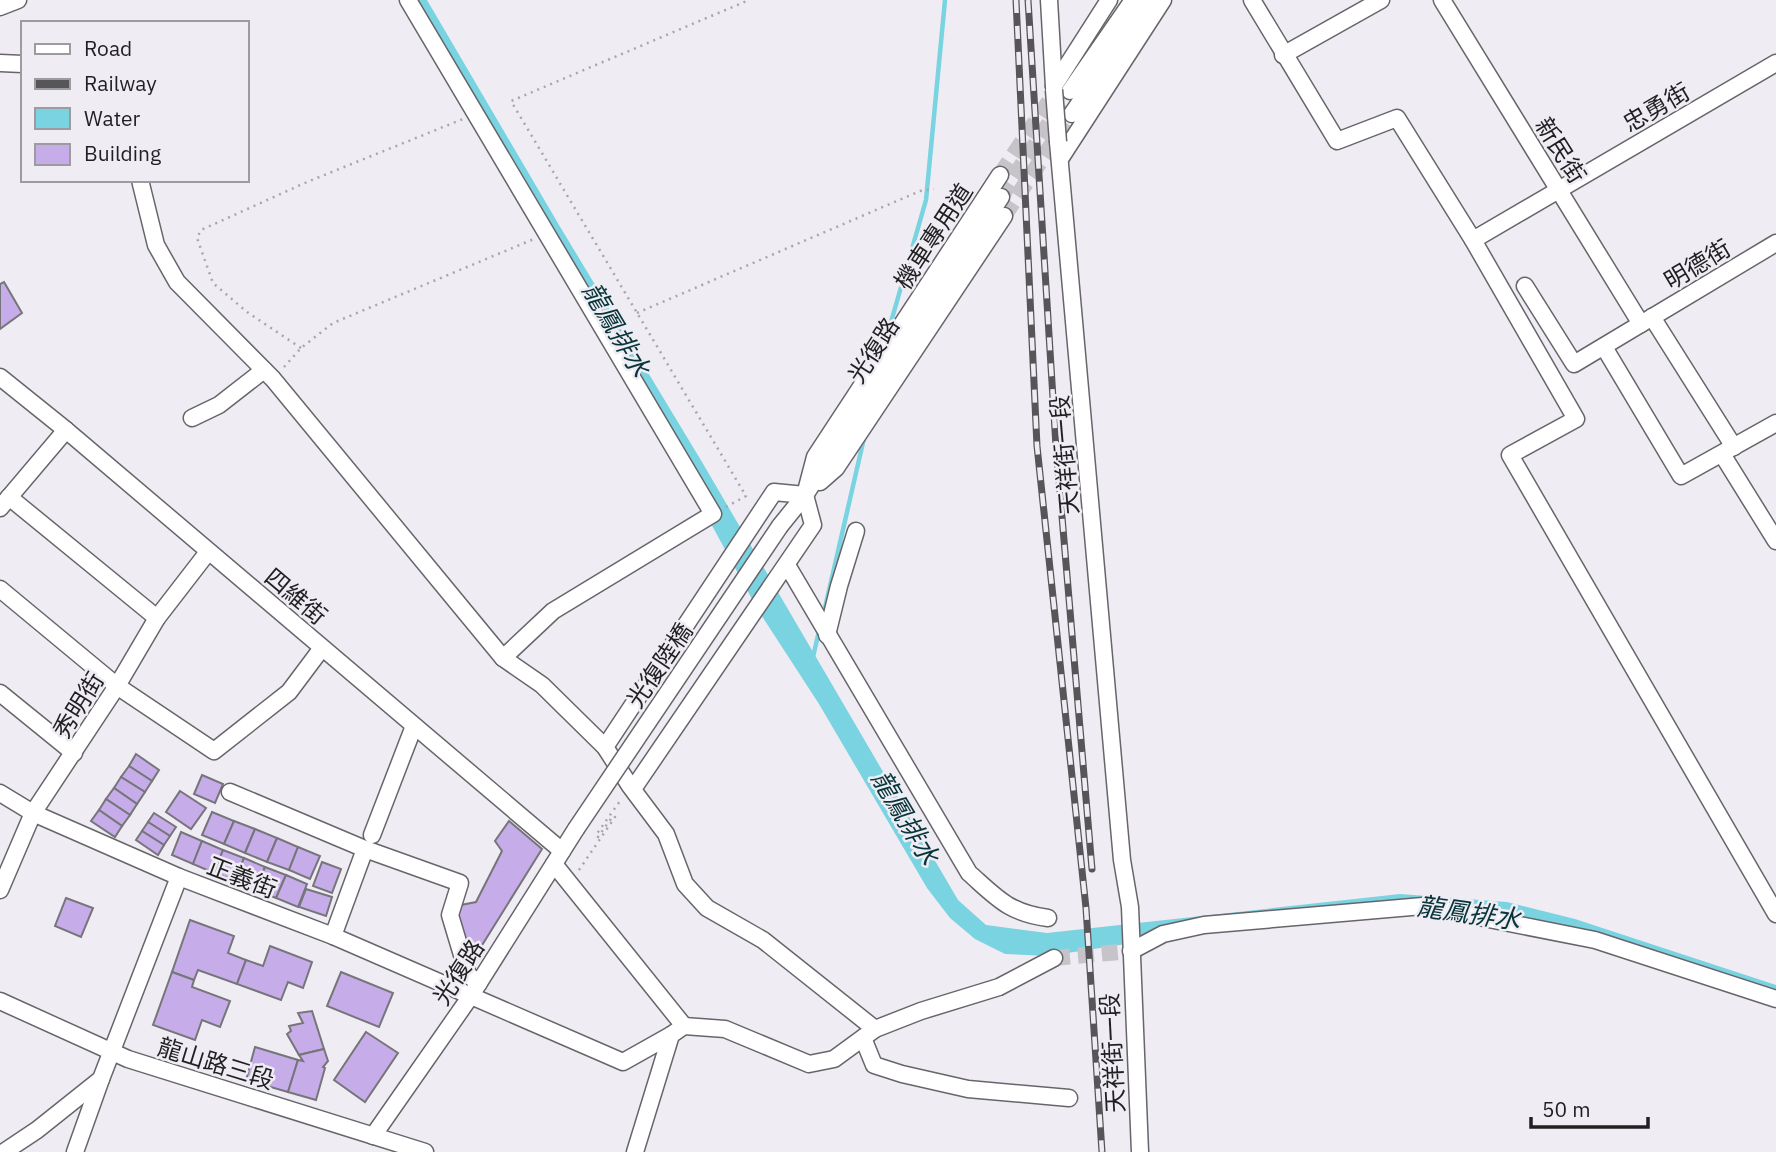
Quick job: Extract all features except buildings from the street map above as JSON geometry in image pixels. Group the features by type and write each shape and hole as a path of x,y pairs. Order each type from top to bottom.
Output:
{"street":[{"path":"0,7 18,0"},
{"path":"408,0 713,514 553,611 503,658"},
{"name":"天祥街一段","path":"1049,0 1059,89 1059,150 1122,860 1130,906 1140,1152"},
{"path":"1059,89 1109,0"},
{"path":"1067,74 1118,0"},
{"path":"1059,89 1133,0"},
{"path":"1072,114 1149,0"},
{"path":"1059,150 1163,0"},
{"path":"1252,0 1337,141 1397,118 1473,240 1576,419 1510,454 1776,914"},
{"path":"1283,55 1381,0"},
{"name":"新民街","path":"1442,0 1559,190 1647,321 1728,450 1776,541"},
{"path":"0,63 21,64"},
{"name":"忠勇街","path":"1473,240 1776,63"},
{"name":"機車專用道","path":"805,495 815,457 1000,175"},
{"path":"140,182 156,245 177,282 269,375 503,658 542,685 605,747 631,788 666,834 685,884 707,908 763,940 869,1034 874,1065 968,1089 1069,1098"},
{"name":"光復路","path":"780,526 805,495 1001,197"},
{"name":"機車專用道","path":"805,495 836,468 1004,216"},
{"name":"明德街","path":"1525,286 1574,365 1776,243"},
{"path":"1604,347 1681,477 1776,423"},
{"path":"192,418 269,375"},
{"name":"四維街","path":"0,377 414,726 558,858 570,884 677,1030"},
{"path":"66,430 5,502 157,618"},
{"path":"605,747 774,492 805,495 813,526 702,690 631,788"},
{"name":"光復陸橋","path":"576,829 780,526"},
{"path":"827,635 847,555 856,531"},
{"name":"秀明街","path":"0,890 33,813 117,686 157,618 208,552"},
{"path":"784,569 827,635 969,873 1005,905 1026,915 1048,918"},
{"path":"0,589 117,686 214,751 289,692 322,648"},
{"path":"0,693 74,753"},
{"path":"332,936 414,726"},
{"path":"230,792 368,842 460,883 450,915 474,990"},
{"name":"正義街","path":"0,793 33,813 180,877 474,990 623,1062 677,1030"},
{"name":"光復路","path":"373,1136 474,990 576,829"},
{"path":"75,1152 180,877"},
{"path":"1131,951 1163,934 1205,925 1423,906 1595,940 1776,999"},
{"path":"635,1152 677,1030 724,1029 809,1064 834,1059 869,1034 921,1011 999,987 1054,958"},
{"name":"龍山路三段","path":"0,1000 112,1054 425,1152"},
{"path":"4,1152 37,1130 101,1079"}],"path":[{"path":"719,511 746,496 511,101 749,0"},
{"path":"301,348 247,312 213,283 197,238 201,230 307,182 476,114"},
{"path":"637,313 920,191 934,189"},
{"path":"269,375 333,323 546,233"},
{"path":"570,884 615,817 613,816 598,837 596,835 631,788"}],"water":[{"name":"龍鳳排水","path":"402,0 427,0 958,900 986,925 1047,933 1400,894 1507,902 1575,919 1776,985 1776,1008 1580,944 1414,910 1217,930 1048,956 1005,954 975,939 950,918 927,888 819,704 758,610 691,487"}],"waterway":[{"path":"887,336 926,200 945,0"},
{"path":"825,608 864,438"},
{"path":"813,657 819,631"}],"tunnel":[{"path":"1000,175 1058,88"},
{"path":"1001,197 1070,91"},
{"path":"1004,216 1072,114"},
{"path":"1054,958 1131,951"}],"railway":[{"path":"1016,0 1037,446 1086,908 1102,1152"},
{"path":"1028,0 1056,446 1092,869"}]}
